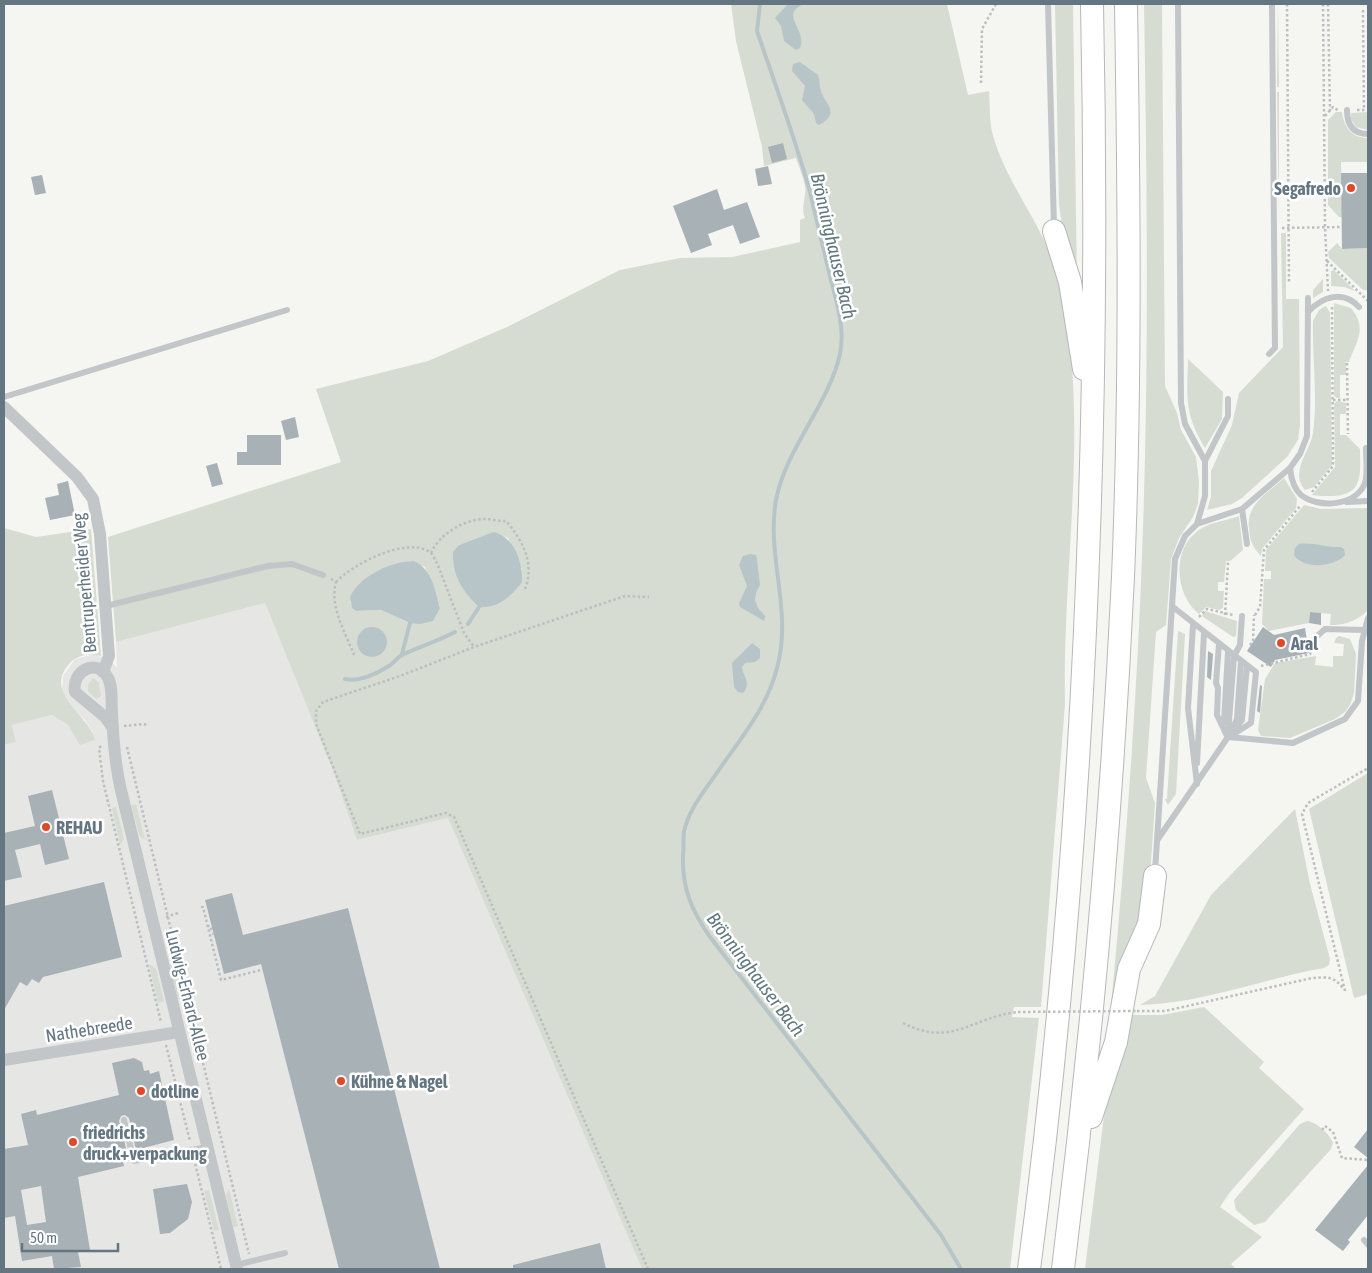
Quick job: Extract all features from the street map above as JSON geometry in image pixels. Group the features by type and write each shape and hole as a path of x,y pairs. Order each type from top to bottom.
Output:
{"highway":[{"path":"1029,1269 1054,1061 1076,810 1085,671 1094,428 1096,184 1092,4"},
{"path":"1063,1269 1076,1164 1101,917 1123,576 1128,276 1126,4"},
{"path":"1054,232 1070,282 1094,428"},
{"path":"1076,1164 1116,1042 1129,969 1149,924 1155,876"}],"street":[{"name":"Bentruperheider Weg","path":"4,407 77,477 93,499 100,534 109,656 103,672"},
{"path":"103,672 88,667 82,670 74,687 78,695 105,717 113,728"},
{"name":"Ludwig-Erhard-Allee","path":"103,672 109,681 117,775 236,1267"},
{"name":"Nathebreede","path":"4,1060 179,1032"}],"lane":[{"path":"1048,4 1054,232"},
{"path":"1178,4 1181,403 1185,424 1205,461"},
{"path":"1269,354 1276,348 1273,226 1272,4"},
{"path":"1346,110 1351,128 1368,134"},
{"path":"1308,312 1320,301 1338,296 1351,300 1359,308"},
{"path":"1155,876 1176,559 1185,536 1197,524 1242,509 1290,468 1300,454 1307,436 1308,298"},
{"path":"4,397 287,310"},
{"path":"1197,524 1204,496 1205,461 1228,416 1228,400"},
{"path":"1344,502 1356,495 1365,482 1366,448"},
{"path":"1290,468 1295,488 1310,501 1368,502"},
{"path":"1242,509 1247,544"},
{"path":"106,606 268,566 292,564 323,575"},
{"path":"1172,607 1256,672 1251,722 1228,737"},
{"path":"1228,737 1234,656 1240,645 1242,616"},
{"path":"1228,737 1293,743 1346,719 1358,701 1364,630 1368,618"},
{"path":"1193,625 1188,708 1197,784"},
{"path":"1314,639 1325,629 1364,630"},
{"path":"1197,784 1204,633"},
{"path":"1219,644 1216,683 1218,688 1217,715 1228,737"},
{"path":"1228,652 1222,716 1228,737"},
{"path":"1157,840 1197,784 1228,737 1237,719 1241,661"},
{"path":"124,1120 134,1161 207,1147"},
{"path":"236,1267 251,1261 285,1253"}],"path":[{"path":"982,83 982,29 996,4"},
{"path":"1287,4 1289,284"},
{"path":"1328,4 1330,111"},
{"path":"1363,10 1364,110"},
{"path":"1325,116 1333,108 1346,110"},
{"path":"1273,226 1289,229 1342,227"},
{"path":"1326,260 1368,300"},
{"path":"1347,363 1348,434"},
{"path":"1333,400 1348,400"},
{"path":"431,553 436,541 454,529 481,519 506,521 519,536 529,561 530,577 525,589"},
{"path":"355,657 336,609 333,593 336,582 354,566 399,548 417,548 431,553 437,563 464,633 474,647"},
{"path":"1225,615 1228,562"},
{"path":"323,575 336,582"},
{"path":"648,1269 454,817 446,813 360,834 316,724 316,711 323,702 400,676 474,647 625,596 649,597"},
{"path":"1193,625 1205,609 1225,615 1255,615 1253,641 1247,650"},
{"path":"1254,661 1261,666 1310,654 1314,639"},
{"path":"148,725 113,728 99,748 102,773 161,1022"},
{"path":"113,728 129,749 133,777 166,917 251,1261"},
{"path":"903,1023 919,1031 940,1034 980,1023 997,1014 1018,1012 1165,1011 1312,978 1330,976 1345,991 1302,814 1308,803 1368,768"},
{"path":"201,907 221,980 261,970"},
{"path":"166,917 178,913"},
{"path":"207,926 210,926 214,935"},
{"path":"1322,1130 1325,1126 1332,1132 1342,1158 1368,1160"},
{"path":"220,1264 221,1269"}],"shaded area":[{"path":"731,4 947,4 968,95 989,91 990,121 994,139 1001,158 1048,249 1056,268 1061,288 1069,339 1074,443 1065,652 1065,704 1041,1007 1014,1007 1012,1017 1039,1018 1010,1269 642,1269 448,818 357,840 333,771 265,603 116,642 108,537 341,462 316,389 428,361 507,327 620,270 680,258 732,257 800,242 800,220 805,218 803,210 805,186 802,175 796,158 764,166 762,147 736,41","holes":["493,532 508,538 522,570 459,545","410,561 425,567 440,607 410,623 381,610 356,611 350,602 380,571"]},
{"path":"788,4 804,4 797,8 793,18 801,41 800,48 796,50 784,41 781,26 775,18"},
{"path":"1055,4 1073,4 1077,286 1062,226 1059,204"},
{"path":"1144,4 1162,4 1165,386 1177,413 1181,430 1196,457 1199,482 1198,504 1193,517 1179,538 1171,559 1166,625 1156,632 1146,778 1155,803 1149,890 1116,1006 1111,1006 1131,767 1143,528 1147,266"},
{"path":"1278,4 1279,87 1277,87"},
{"path":"800,62 818,75 821,91 830,108 831,112 826,121 819,125 816,123 814,114 802,100 805,86 792,71 793,64"},
{"path":"1277,92 1279,92 1279,222"},
{"path":"1336,112 1342,112 1347,127 1353,134 1362,138 1368,138 1368,162 1341,162 1342,217 1339,217 1328,205 1328,120"},
{"path":"1368,112 1368,130 1356,127 1351,119 1351,113"},
{"path":"1281,233 1286,233 1286,299 1299,299 1300,425 1298,440 1287,457 1242,498 1232,504 1207,510 1211,497 1211,471 1232,425 1239,393 1283,347"},
{"path":"1337,243 1342,249 1368,248 1368,290 1363,290 1329,258 1328,252"},
{"path":"1334,270 1355,291 1344,287 1331,286 1331,271"},
{"path":"1323,279 1323,292 1313,298 1313,290"},
{"path":"1334,303 1351,308 1359,322 1360,329 1349,362 1346,362 1346,375 1340,375 1340,398 1334,396"},
{"path":"1326,306 1330,313 1332,465 1314,487 1305,490 1299,476 1313,433 1315,392 1313,321 1319,310"},
{"path":"1188,359 1223,392 1222,419 1205,448 1193,425 1188,405"},
{"path":"1337,401 1346,403 1346,414 1340,414 1340,435 1346,435 1360,449 1360,475 1358,482 1350,492 1332,496 1312,495 1335,467 1334,404"},
{"path":"1284,478 1297,499 1296,508 1262,549 1261,556 1252,543 1250,536 1249,520 1251,512 1259,500"},
{"path":"1304,505 1321,509 1368,508 1368,610 1356,619 1335,625 1330,625 1331,614 1310,612 1309,623 1269,631 1262,624 1264,579 1271,579 1271,571 1265,571 1266,550","holes":["1325,546 1331,548 1328,563 1308,564"]},
{"path":"1239,516 1243,550 1230,561 1226,561 1224,582 1218,582 1218,591 1224,591 1223,608 1219,610 1206,607 1199,614 1185,596 1181,584 1180,560 1184,548 1190,538 1203,527"},
{"path":"4,528 36,537 91,529 101,656 84,655 76,658 69,664 62,675 61,685 70,704 85,721 95,740 80,745 68,725 52,715 12,725 16,742 4,745"},
{"path":"493,532 500,534 512,544 519,558 522,582 514,592 498,604 479,607 459,582 454,568 453,552 459,545"},
{"path":"1299,544 1341,547 1344,549 1345,555 1334,562 1311,565 1298,560 1294,555 1295,548"},
{"path":"756,555 757,559 760,585 755,600 758,608 765,616 764,621 740,607 739,603 747,586 739,565 743,556"},
{"path":"414,561 425,569 434,587 440,608 433,621 420,624 410,623 381,610 356,611 352,608 350,597 354,589 368,576 386,567"},
{"path":"265,603 333,771 357,840 448,818 642,1269 4,1269 4,745 16,742 12,725 52,715 68,725 80,744 93,732 85,720 67,702 62,690 63,676 75,659 95,654 112,662 117,668 116,642"},
{"path":"1205,611 1237,621 1236,636 1233,637 1202,616"},
{"path":"372,627 378,628 386,636 386,648 378,656 372,657 366,656 358,648 357,642 358,636 366,628"},
{"path":"1178,631 1185,634 1176,794 1168,805 1165,799 1167,799"},
{"path":"1339,636 1350,639 1356,654 1354,693 1350,705 1345,712 1335,719 1290,738 1261,736 1258,730 1265,679 1275,663 1316,656 1315,665 1333,667 1333,656 1343,656 1344,644 1334,643"},
{"path":"752,643 760,649 760,658 755,662 745,663 742,667 747,686 743,693 738,692 734,687 732,663"},
{"path":"93,678 99,683 101,696 96,699 88,691 88,685"},
{"path":"1368,773 1368,994 1354,998 1309,809"},
{"path":"136,804 145,840 139,835 131,805"},
{"path":"116,807 124,839 120,845 112,808"},
{"path":"1295,809 1310,884 1330,959 1329,965 1324,968 1187,1000 1140,1005 1155,996 1211,895"},
{"path":"174,959 183,998 178,999 170,966"},
{"path":"149,964 156,969 164,1001 158,1003"},
{"path":"1204,1007 1264,1062 1259,1068 1304,1109 1230,1192 1220,1207 1262,1237 1231,1264 1236,1269 1085,1269 1105,1108 1117,1067 1127,1046 1132,1015 1162,1015"},
{"path":"1307,1121 1326,1132 1333,1143 1331,1149 1265,1222 1254,1225 1236,1210 1234,1200 1300,1124"},
{"path":"229,1189 238,1226 233,1227 226,1195"},
{"path":"209,1190 219,1230 214,1231 204,1191"}],"building":[{"path":"783,143 787,159 772,163 768,147"},
{"path":"768,166 772,184 758,186 755,169"},
{"path":"1341,173 1368,173 1368,248 1342,249"},
{"path":"42,175 46,193 35,195 31,177"},
{"path":"717,189 724,210 747,202 760,237 740,244 733,225 708,234 712,245 691,253 673,206"},
{"path":"295,417 299,437 286,440 281,421"},
{"path":"247,435 281,435 281,465 237,465 237,452 247,452"},
{"path":"217,463 223,484 212,487 206,466"},
{"path":"68,481 75,515 50,520 45,498 59,495 57,484"},
{"path":"1310,612 1321,613 1321,625 1309,623"},
{"name":"Aral","path":"1263,627 1274,635 1305,628 1309,653 1275,660 1271,667 1247,651"},
{"path":"1208,651 1213,654 1211,680 1207,677"},
{"path":"1260,685 1262,686 1260,713 1257,711"},
{"name":"REHAU","path":"52,790 69,859 45,865 40,844 15,850 22,877 4,881 4,833 35,826 28,796"},
{"path":"104,882 122,957 43,977 39,983 32,979 27,986 20,982 4,1010 4,906"},
{"name":"Kühne & Nagel","path":"232,893 243,935 348,908 440,1269 339,1269 261,964 224,974 205,900"},
{"path":"134,1058 142,1062 144,1071 149,1070 150,1074 159,1071 174,1140 136,1150 129,1118 125,1115 121,1116 119,1121 127,1152 121,1153 124,1166 78,1177 90,1250 78,1252 81,1267 54,1269 52,1256 22,1261 15,1216 4,1218 4,1149 28,1145 21,1114 36,1110 37,1115 119,1095 112,1063","holes":["41,1186 46,1222 27,1225 21,1190"]},
{"path":"1368,1129 1368,1158 1354,1147"},
{"path":"1368,1165 1368,1215 1348,1240 1350,1242 1343,1251 1315,1230"},
{"path":"187,1184 192,1202 188,1219 170,1233 160,1234 153,1189"},
{"path":"600,1243 606,1269 513,1269 513,1265"}],"waterway":[{"name":"Brönninghauser Bach","path":"760,4 757,31 810,192 842,332 840,354 835,372 827,391 789,462 776,500 774,543 782,625 781,647 777,668 759,712 692,810 684,835 684,879 693,909 710,937 941,1235 961,1269"},
{"path":"468,624 479,607"},
{"path":"402,654 410,623"},
{"path":"345,679 362,678 373,674 389,666 402,655 455,632"}],"place":[{"name":"Segafredo","path":"1351,188"},
{"name":"Aral","path":"1281,643"},
{"name":"REHAU","path":"46,827"},
{"name":"Kühne & Nagel","path":"341,1081"},
{"name":"dotline","path":"141,1091"},
{"name":"friedrichs druck+verpackung","path":"73,1142"}]}
